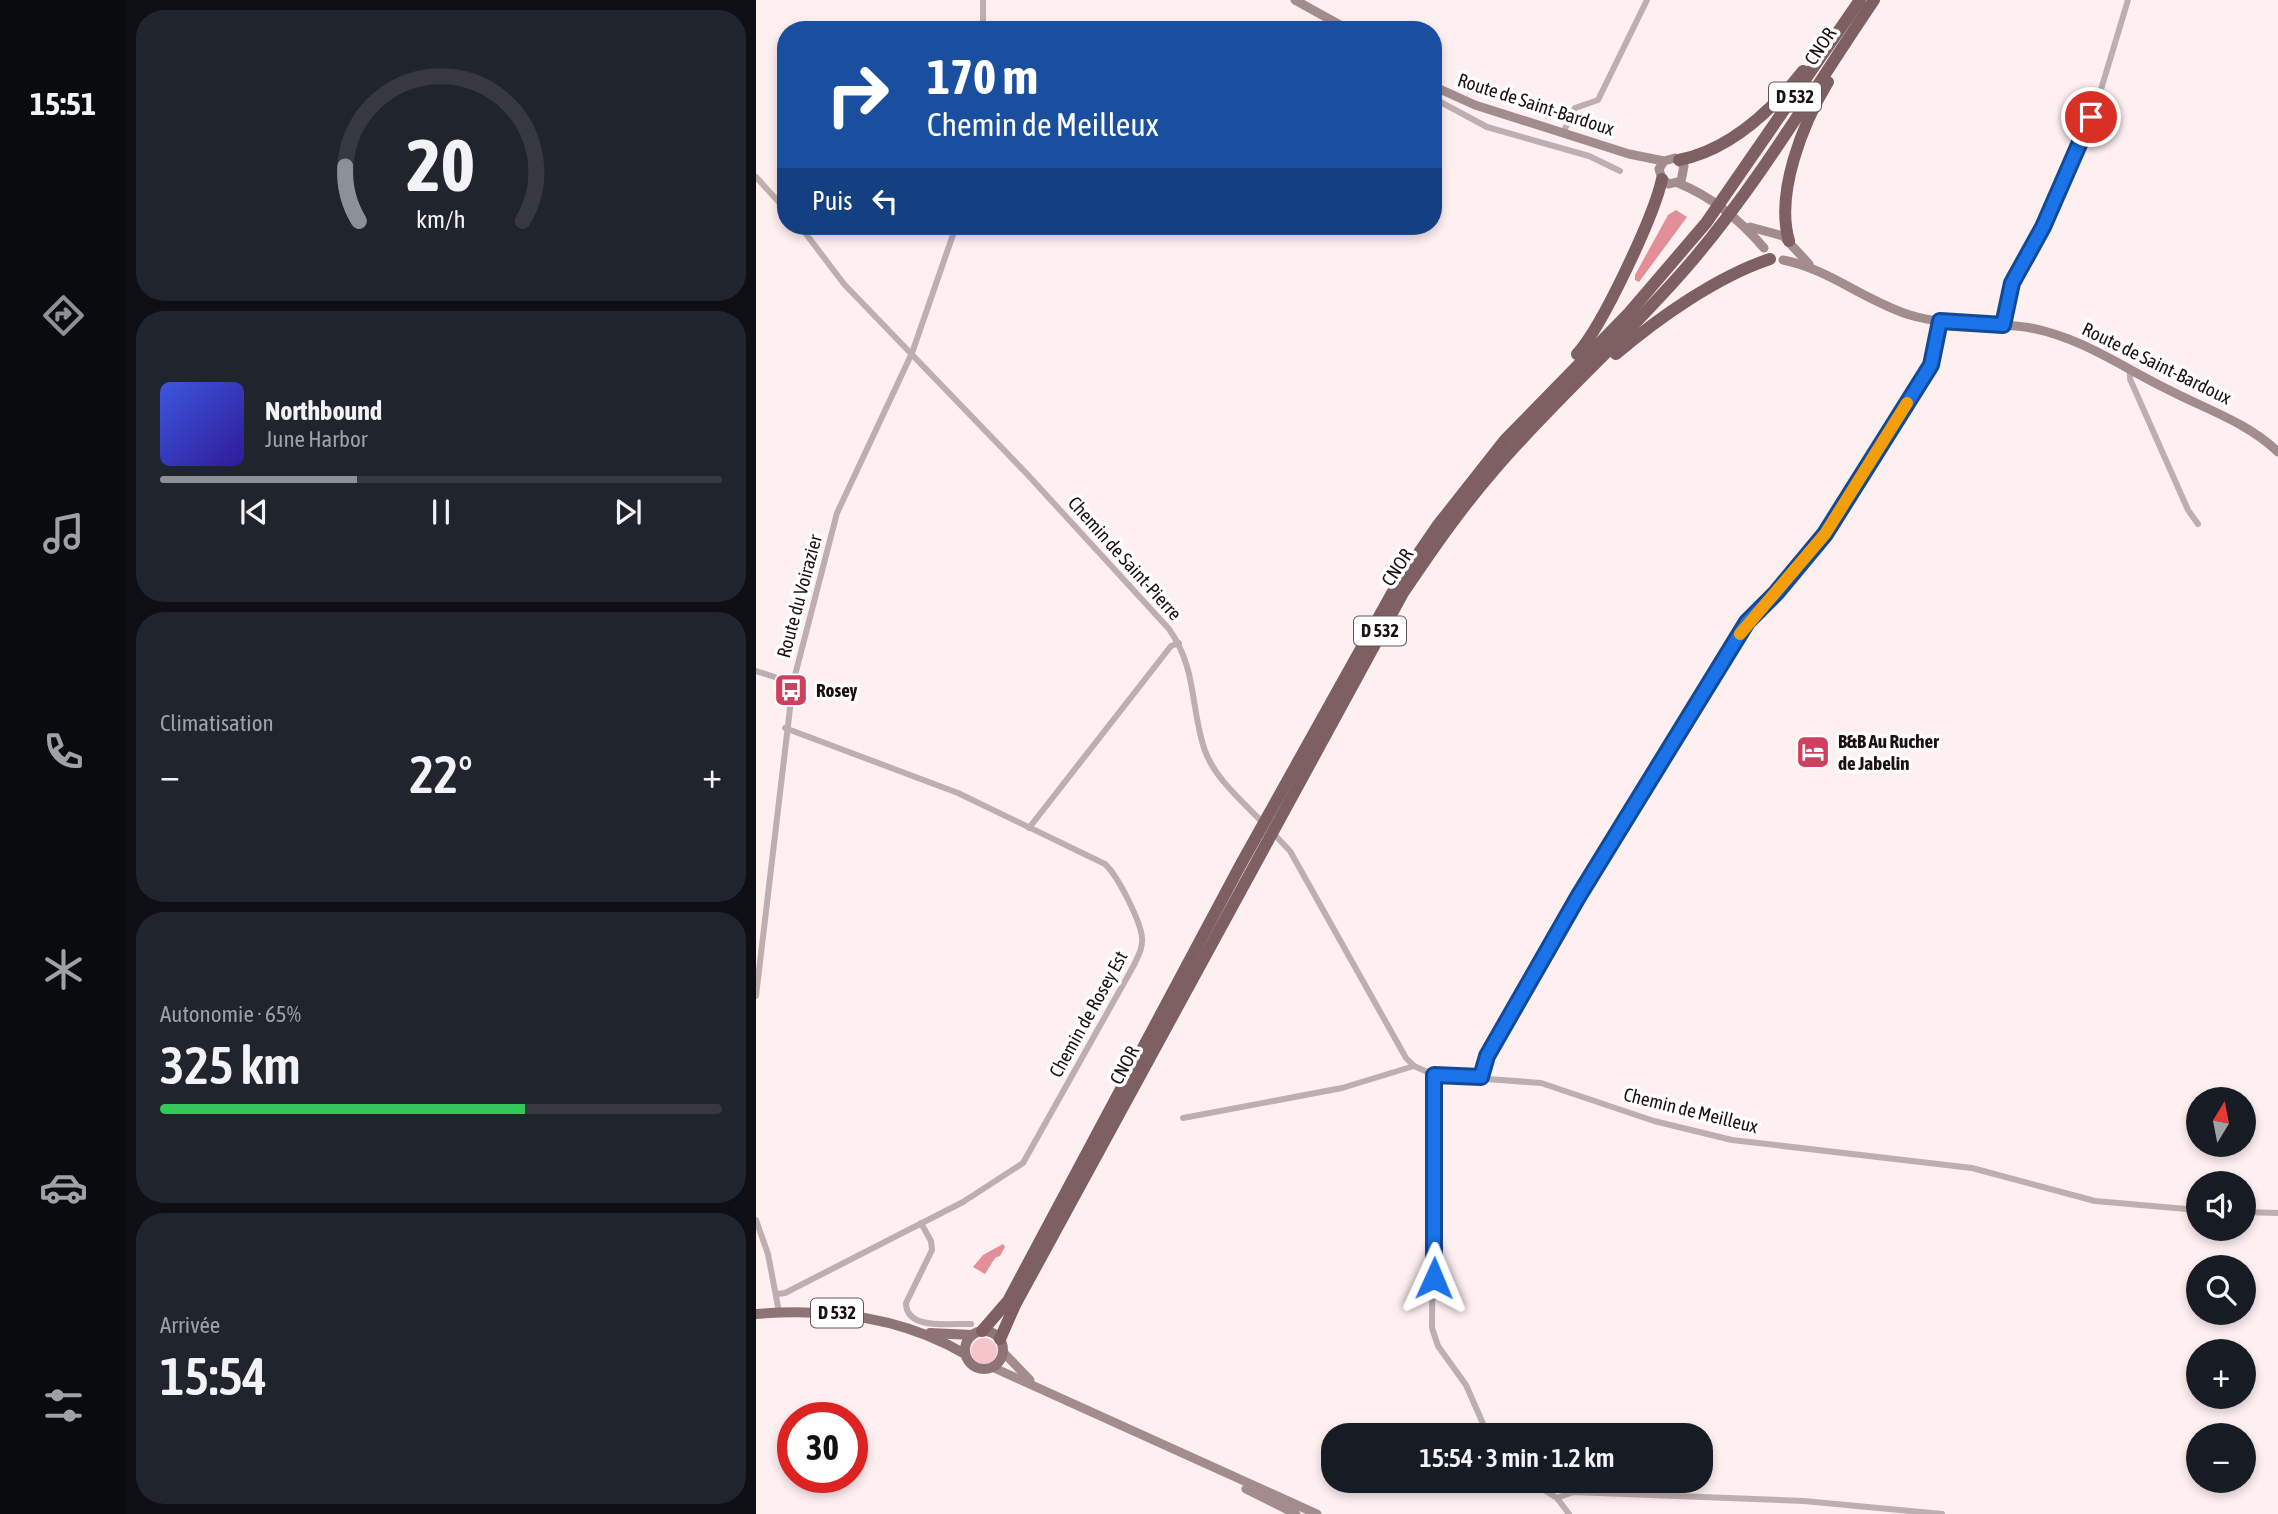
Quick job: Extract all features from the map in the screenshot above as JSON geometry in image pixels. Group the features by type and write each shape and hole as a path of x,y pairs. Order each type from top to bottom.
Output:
{"highway":[{"name":"CNOR","path":"975,1330 1007,1301 1374,621 1432,534 1505,440 1637,304 1706,223 1860,0"},
{"name":"CNOR","path":"1002,1346 1015,1305 1383,625 1474,493 1695,258 1740,199 1874,0"},
{"path":"1790,244 1785,225 1788,194 1805,124 1880,0"},
{"path":"1679,160 1725,140 1774,107 1853,12"},
{"path":"1505,440 1593,334 1654,206 1660,176"},
{"path":"1549,411 1628,343 1671,313 1743,269 1772,256"}],"main road":[{"name":"D 532","path":"756,1314 846,1314 916,1332 965,1354"},
{"path":"975,1330 995,1334 1002,1346 992,1367 976,1368 965,1354 975,1330"},
{"name":"D 532","path":"916,1332 975,1330"}],"street":[{"path":"983,0 983,21"},
{"path":"1295,0 1333,21"},
{"path":"1563,133 1575,108 1598,100 1608,85 1647,0"},
{"path":"2003,325 2012,283 2056,200 2099,96 2128,0"},
{"name":"Route de Saint-Bardoux","path":"1442,90 1475,105 1629,153 1664,161"},
{"path":"1442,104 1487,127 1589,156 1620,171"},
{"name":"Route de Saint-Bardoux","path":"1629,153 1660,176"},
{"path":"1703,194 1678,183 1669,184 1660,176 1664,161 1679,160 1684,166 1685,174 1703,194 1744,224 1772,256"},
{"path":"1678,183 1685,174"},
{"path":"756,177 777,200"},
{"path":"1744,224 1783,236 1790,244 1789,255 1772,256"},
{"name":"Chemin de Saint-Pierre","path":"807,235 845,284 1027,474 1179,643 1191,674 1204,749 1220,775 1283,844 1406,1058 1414,1066"},
{"name":"Route du Voirazier","path":"756,996 785,728 793,683 837,513 912,353 953,235"},
{"path":"1772,256 1767,240 1774,235"},
{"name":"Route de Saint-Bardoux","path":"1790,244 1813,268"},
{"name":"Route de Saint-Bardoux","path":"1772,256 1813,268 1892,309 1940,321 2003,325 2058,335 2130,367 2163,388 2256,432 2278,452"},
{"path":"1481,1077 1487,1056 1578,897 1747,622 1776,593 1825,534 1931,365 1940,321"},
{"path":"2130,367 2130,379 2188,510 2198,524"},
{"path":"1029,828 1171,646 1179,643"},
{"path":"756,671 793,683"},
{"name":"Chemin de Rosey Est","path":"777,1294 785,1293 962,1202 1027,1159 1141,951 1143,937 1113,872 1105,864 958,793 785,728"},
{"path":"1183,1118 1342,1088 1414,1066"},
{"name":"Chemin de Meilleux","path":"1414,1066 1434,1075 1541,1083 1654,1121 1732,1140 1972,1168 2095,1201 2186,1209"},
{"path":"1434,1075 1432,1328 1438,1346 1466,1385 1483,1423"},
{"path":"2256,1212 2278,1213"},
{"path":"756,1220 777,1294 779,1312"},
{"path":"921,1223 931,1241 932,1250 906,1303 906,1311 911,1318 919,1321 975,1330"},
{"path":"1002,1346 1046,1392"},
{"path":"992,1367 1317,1514"},
{"path":"1199,1462 1296,1514"},
{"path":"1557,1498 1573,1492 1804,1501 1942,1514"},
{"path":"1549,1493 1557,1498 1569,1514"}],"shaded area":[{"path":"1676,210 1687,217 1639,282 1635,280 1635,275 1668,215"},
{"path":"1003,1244 1005,1247 1000,1256 995,1258 985,1274 973,1267 983,1255"},
{"path":"984,1338 993,1342 997,1351 993,1360 984,1364 975,1360 971,1351 975,1342"}],"slow traffic":[{"path":"1740,634 1747,622 1776,593 1825,534 1907,403"}],"place":[{"name":"Rosey","path":"791,690"},
{"name":"B&B Au Rucher de Jabelin","path":"1813,752"}],"route":[{"path":"1434,1278 1434,1075 1481,1077 1487,1056 1578,897 1747,622 1776,593 1825,534 1931,365 1940,321 2003,325 2012,283 2056,200 2091,117"}]}
